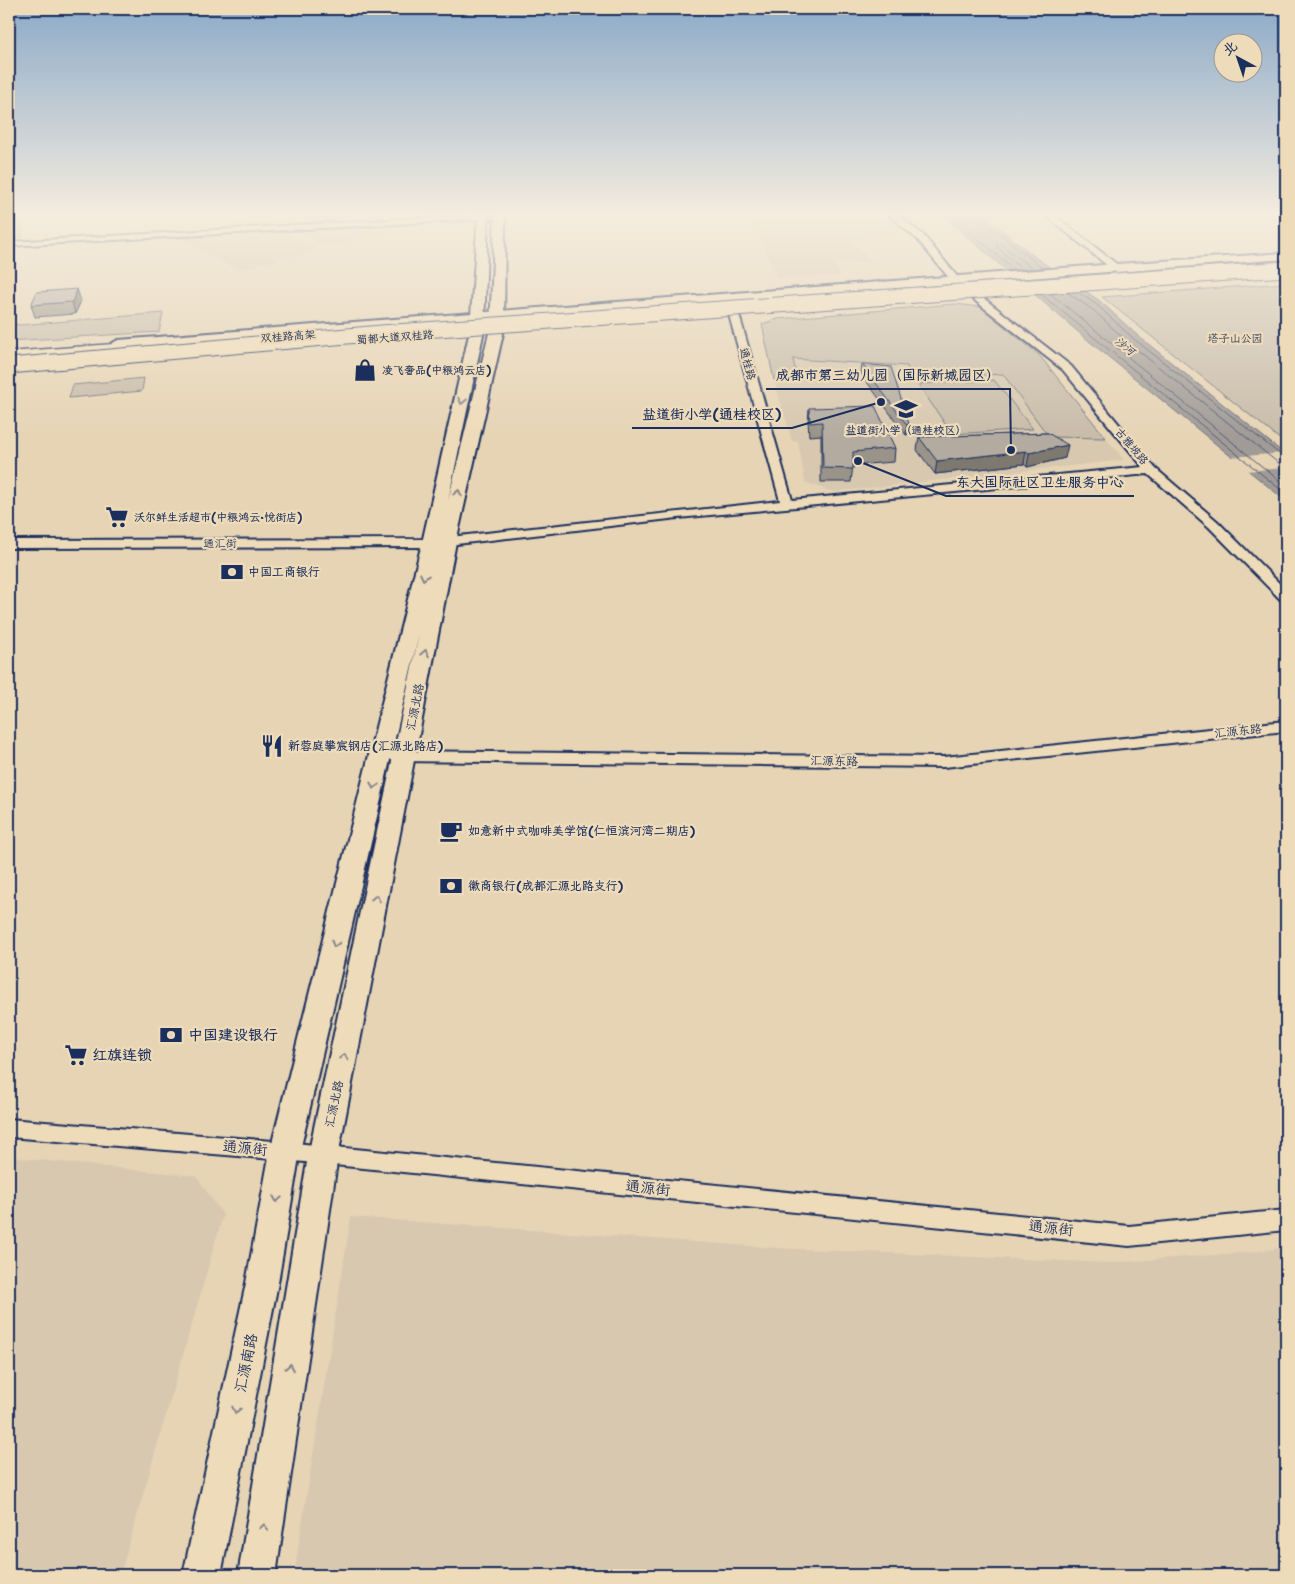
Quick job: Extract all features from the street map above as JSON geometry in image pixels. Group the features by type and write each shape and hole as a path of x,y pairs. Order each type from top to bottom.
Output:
{"highway":[{"name":"双桂路高架","path":"9,357 949,289"},
{"name":"双桂路高架","path":"9,361 381,331 1041,289"},
{"path":"9,347 227,334 381,331"},
{"path":"9,365 381,331"}],"main road":[{"name":"蜀都大道双桂路","path":"9,365 880,289"},
{"name":"蜀都大道双桂路","path":"9,353 977,296 993,289"}],"street":[{"path":"486,289 487,324"},
{"path":"487,324 491,289"},
{"name":"古雅坡路","path":"967,289 1067,368 1151,470 1213,524 1286,597"},
{"name":"通桂路","path":"733,311 786,504"},
{"name":"汇源北路","path":"285,1151 381,757 439,542 487,324"},
{"name":"通汇街","path":"9,544 439,542 786,504 1151,470"},
{"name":"汇源北路","path":"323,1156 405,756 439,542"},
{"name":"汇源东路","path":"381,757 944,762 1286,726"},
{"name":"通源街","path":"9,1128 285,1151 1129,1236 1286,1220"},
{"name":"汇源南路","path":"202,1575 262,1283 285,1151"},
{"path":"257,1575 323,1156"}],"shaded area":[{"path":"792,359 907,366 912,379 1004,374 1049,437 1106,438 1124,460 833,492 805,482 798,441 792,441 774,380 797,379"},
{"path":"9,1157 196,1176 223,1215 120,1575 9,1575"},
{"path":"351,1217 776,1248 1108,1263 1254,1252 1286,1247 1286,1575 294,1575"}],"green space":[{"name":"塔子山公园","path":"1208,289 1286,289 1286,444 1102,297"},
{"path":"955,304 980,307 1039,355 1106,438 1049,437 1003,374 912,379 907,366 793,359 797,379 774,380 762,324 778,319"},
{"path":"163,313 159,332 9,341 9,323 20,325"},
{"path":"144,378 142,391 69,398 73,385"},
{"path":"994,380 1033,429 952,434 918,384"}],"water":[{"name":"沙河","path":"1028,289 1082,289 1100,301 1137,335 1286,455 1286,501 1084,337"}],"pier":[{"path":"1286,453 1286,468 1246,471 1230,457"}],"building":[{"path":"77,289 72,302 31,305 37,292"},
{"path":"862,364 891,367 909,424 907,425"},
{"path":"875,406 895,448 853,452 853,469 823,468 822,422 810,423 809,408"},
{"path":"1048,433 1068,445 1029,453 1026,451 937,461 919,437"}],"place":[{"name":"凌飞奢品(中粮鸿云店)","path":"365,370"},
{"name":"盐道街小学(通桂校区)","path":"881,402"},
{"name":"盐道街小学（通桂校区）","path":"906,409"},
{"name":"成都市第三幼儿园（国际新城园区）","path":"1011,450"},
{"name":"东大国际社区卫生服务中心","path":"858,461"},
{"name":"沃尔鲜生活超市(中粮鸿云·悦街店)","path":"117,517"},
{"name":"中国工商银行","path":"232,572"},
{"name":"新蓉庭攀宸钢店(汇源北路店)","path":"272,746"},
{"name":"如意新中式咖啡美学馆(仁恒滨河湾二期店)","path":"451,831"},
{"name":"徽商银行(成都汇源北路支行)","path":"451,886"},
{"name":"中国建设银行","path":"171,1035"},
{"name":"红旗连锁","path":"76,1055"}]}
